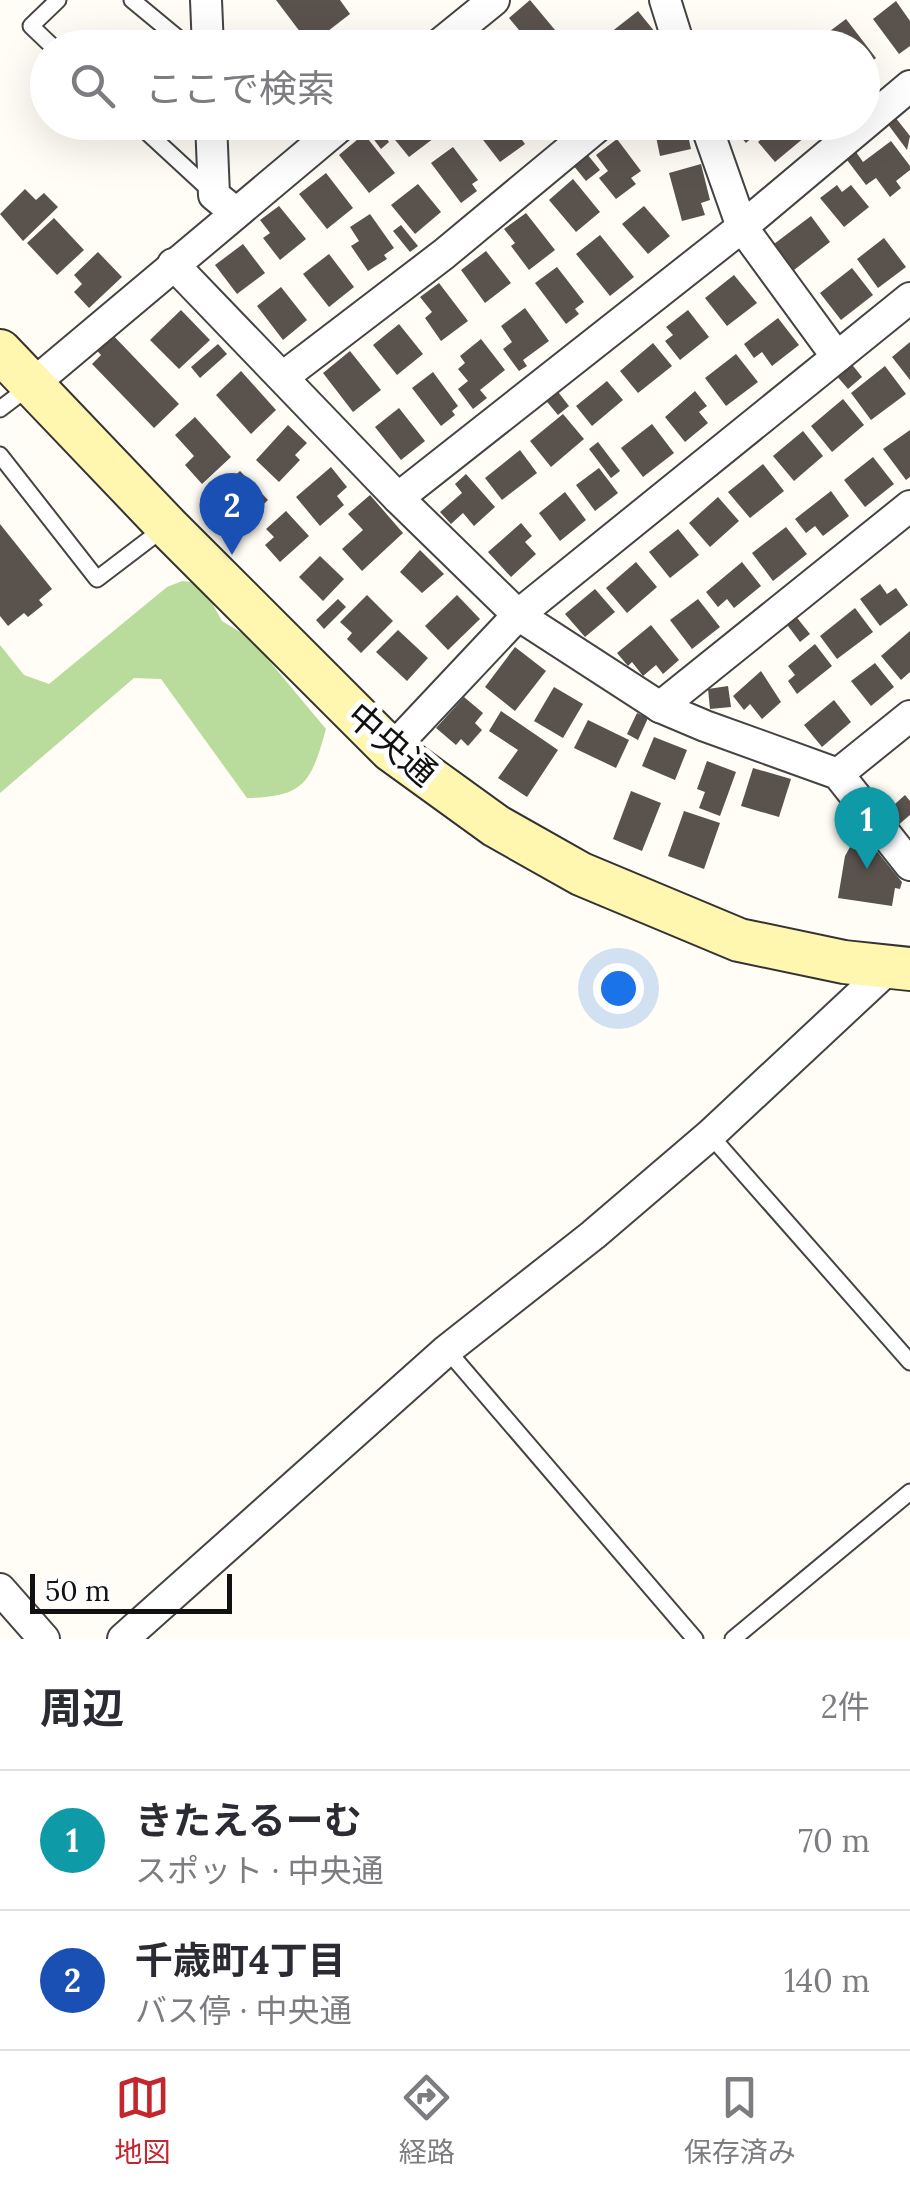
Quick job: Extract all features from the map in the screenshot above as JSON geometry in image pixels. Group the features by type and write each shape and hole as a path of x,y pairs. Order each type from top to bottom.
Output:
{"street":[{"path":"206,0 207,30"},
{"path":"455,12 494,0"},
{"path":"665,0 674,30"},
{"path":"880,111 910,86"},
{"path":"214,140 225,204"},
{"path":"16,397 172,264 225,204 318,140"},
{"path":"282,378 444,254 580,140"},
{"path":"711,140 742,227 837,357"},
{"path":"398,498 742,227 846,140"},
{"path":"172,264 398,498 518,615 660,706 838,774 910,865"},
{"path":"391,750 518,615 910,298"},
{"name":"中央通","path":"0,352 16,397 167,526 391,750 496,826 581,874 739,940 844,962 903,962"},
{"path":"660,706 910,506"},
{"path":"838,774 910,716"},
{"path":"123,1639 447,1350 594,1235 903,962"},
{"path":"0,1589 44,1639"}],"lane":[{"path":"35,30 31,26 58,0"},
{"path":"132,0 168,30"},
{"path":"156,140 225,204"},
{"path":"0,455 97,579 167,526"},
{"path":"710,1135 910,1362"},
{"path":"447,1350 695,1639"},
{"path":"733,1639 910,1492"}],"green space":[{"path":"182,581 201,583 222,621 250,638 326,729 303,783 282,794 247,798 161,679 134,678 0,793 0,645 24,675 49,684 167,587"}],"building":[{"path":"276,0 340,0 350,14 329,30 299,30"},
{"path":"530,0 555,30 519,30 509,18"},
{"path":"896,1 910,21 910,46 899,54 873,19"},
{"path":"638,11 653,30 614,30"},
{"path":"846,19 854,30 831,30"},
{"path":"895,117 910,136 907,150 887,123"},
{"path":"357,140 369,140 395,173 369,193 339,155"},
{"path":"374,140 388,140 381,149"},
{"path":"395,140 431,140 409,157"},
{"path":"483,140 522,140 525,144 500,162"},
{"path":"618,140 641,171 631,178 636,184 616,199 599,178 608,171 596,155"},
{"path":"657,140 689,140 691,149 660,156"},
{"path":"760,140 801,140 775,162 758,142"},
{"path":"891,141 910,170 896,181 901,188 890,197 876,178 866,185 844,156 854,149 863,162"},
{"path":"453,147 478,180 472,184 477,191 461,203 431,163"},
{"path":"587,154 600,170 586,181 573,165"},
{"path":"701,164 710,200 701,203 705,215 682,221 669,173"},
{"path":"326,173 353,208 327,229 299,194"},
{"path":"573,179 600,212 576,232 549,200"},
{"path":"418,184 441,212 415,234 391,205"},
{"path":"837,185 842,192 851,185 869,207 844,227 820,198"},
{"path":"25,189 36,200 44,193 58,207 23,241 0,214"},
{"path":"279,206 306,239 280,260 263,238 270,233 260,220"},
{"path":"644,206 670,236 648,254 622,224"},
{"path":"526,213 555,250 529,270 504,229"},
{"path":"370,214 394,248 384,255 387,259 368,271 351,246 359,241 350,227"},
{"path":"811,216 830,242 794,270 774,244"},
{"path":"54,218 84,250 57,275 27,243"},
{"path":"401,225 418,246 410,252 393,231"},
{"path":"600,235 634,277 610,296 576,254"},
{"path":"884,238 906,267 878,288 857,259"},
{"path":"243,244 265,273 237,294 215,265"},
{"path":"486,251 511,283 485,303 461,270"},
{"path":"98,252 122,277 89,308 74,292 82,284 74,275"},
{"path":"329,254 354,287 329,307 303,274"},
{"path":"557,267 584,302 575,309 579,314 566,324 535,283"},
{"path":"852,268 873,295 841,320 820,293"},
{"path":"734,275 757,303 727,326 705,298"},
{"path":"439,283 468,321 441,341 425,318 432,312 420,297"},
{"path":"281,287 307,320 283,340 257,306"},
{"path":"525,308 549,341 523,360 527,366 519,371 503,349 512,342 501,326"},
{"path":"181,310 210,340 179,369 150,340"},
{"path":"688,310 709,337 680,360 665,341 673,335 666,327"},
{"path":"778,318 799,345 772,366 762,352 754,358 744,344"},
{"path":"399,324 423,354 397,375 373,345"},
{"path":"108,330 179,404 154,428 92,364 101,355 92,345"},
{"path":"481,339 505,370 480,390 487,398 473,409 458,389 468,381 458,369 465,363 460,356"},
{"path":"910,342 910,380 892,357"},
{"path":"653,343 672,366 638,393 620,371"},
{"path":"218,344 227,354 200,378 191,367"},
{"path":"350,351 381,390 353,412 323,373"},
{"path":"736,354 758,382 726,406 705,378"},
{"path":"850,362 862,377 848,389 835,374"},
{"path":"885,366 906,394 871,420 851,393"},
{"path":"241,371 276,410 251,434 216,395"},
{"path":"433,372 458,406 452,411 455,415 441,426 412,388"},
{"path":"607,381 623,400 592,426 576,406"},
{"path":"555,388 569,406 558,415 543,397"},
{"path":"695,391 707,406 699,412 708,423 685,442 665,417"},
{"path":"843,399 864,425 832,452 811,426"},
{"path":"399,408 425,441 401,460 375,427"},
{"path":"563,414 584,439 551,467 530,441"},
{"path":"195,417 231,457 202,484 185,465 194,456 175,435"},
{"path":"652,424 674,453 643,477 621,448"},
{"path":"288,425 307,443 295,455 300,460 279,482 256,460"},
{"path":"910,430 910,477 906,480 883,449"},
{"path":"803,431 823,456 794,481 773,456"},
{"path":"598,442 620,471 611,478 589,449"},
{"path":"520,450 537,473 502,500 485,478"},
{"path":"873,457 894,484 865,507 844,480"},
{"path":"763,464 784,491 750,518 728,492"},
{"path":"331,467 347,487 337,496 344,505 320,526 296,497"},
{"path":"599,468 618,493 595,511 576,485"},
{"path":"240,471 268,500 243,524 215,494"},
{"path":"466,474 495,507 474,526 463,513 451,524 440,512 462,493 455,484"},
{"path":"831,491 849,516 823,536 815,526 806,533 795,519"},
{"path":"565,492 586,520 560,541 539,513"},
{"path":"370,495 403,533 362,571 342,549 363,530 348,514"},
{"path":"718,497 739,521 710,547 689,523"},
{"path":"286,511 309,536 280,562 265,545 274,537 266,529"},
{"path":"521,523 532,536 525,542 536,554 511,577 488,552"},
{"path":"0,524 52,589 39,600 43,605 8,626 0,616"},
{"path":"786,527 807,554 773,581 752,553"},
{"path":"678,529 699,555 670,578 649,552"},
{"path":"420,550 444,574 422,593 400,572"},
{"path":"320,556 344,579 323,601 299,577"},
{"path":"636,562 657,587 627,613 606,588"},
{"path":"742,562 761,586 734,608 727,599 718,607 706,592"},
{"path":"880,584 887,594 896,588 908,605 880,626 860,599"},
{"path":"595,589 615,612 585,637 565,614"},
{"path":"367,595 393,621 361,653 347,639 352,633 340,622"},
{"path":"457,595 480,619 448,650 425,626"},
{"path":"338,599 346,607 324,629 316,620"},
{"path":"698,599 720,627 692,649 670,620"},
{"path":"855,608 873,632 837,659 820,636"},
{"path":"794,614 810,634 800,642 785,622"},
{"path":"651,625 679,660 663,674 656,665 643,676 632,662 628,666 617,653"},
{"path":"398,630 428,658 407,681 376,652"},
{"path":"910,631 910,672 901,680 881,656"},
{"path":"815,644 832,666 797,694 788,681 795,675 788,666"},
{"path":"515,647 546,671 515,711 485,687"},
{"path":"875,663 894,687 871,706 851,681"},
{"path":"761,671 781,702 762,719 750,704 744,710 733,696"},
{"path":"728,686 731,707 710,709 708,689"},
{"path":"554,687 583,704 563,738 534,721"},
{"path":"464,697 483,713 475,723 482,730 468,746 461,739 456,745 436,728"},
{"path":"834,700 851,722 822,747 804,725"},
{"path":"501,711 558,750 527,797 498,778 518,750 489,731"},
{"path":"637,713 648,718 638,740 627,734"},
{"path":"588,720 629,740 616,768 574,748"},
{"path":"654,737 687,750 675,780 642,766"},
{"path":"707,761 736,772 720,816 699,808 705,792 697,789"},
{"path":"753,768 791,779 779,817 741,806"},
{"path":"631,791 661,803 642,851 613,839"},
{"path":"905,795 910,801 910,815 897,826 886,812"},
{"path":"684,811 720,823 704,869 668,856"},
{"path":"855,838 867,839 902,882 900,889 895,888 892,906 838,898 845,856"}],"place":[{"name":"千歳町4丁目","path":"232,555"},
{"name":"きたえるーむ","path":"867,869"}]}
